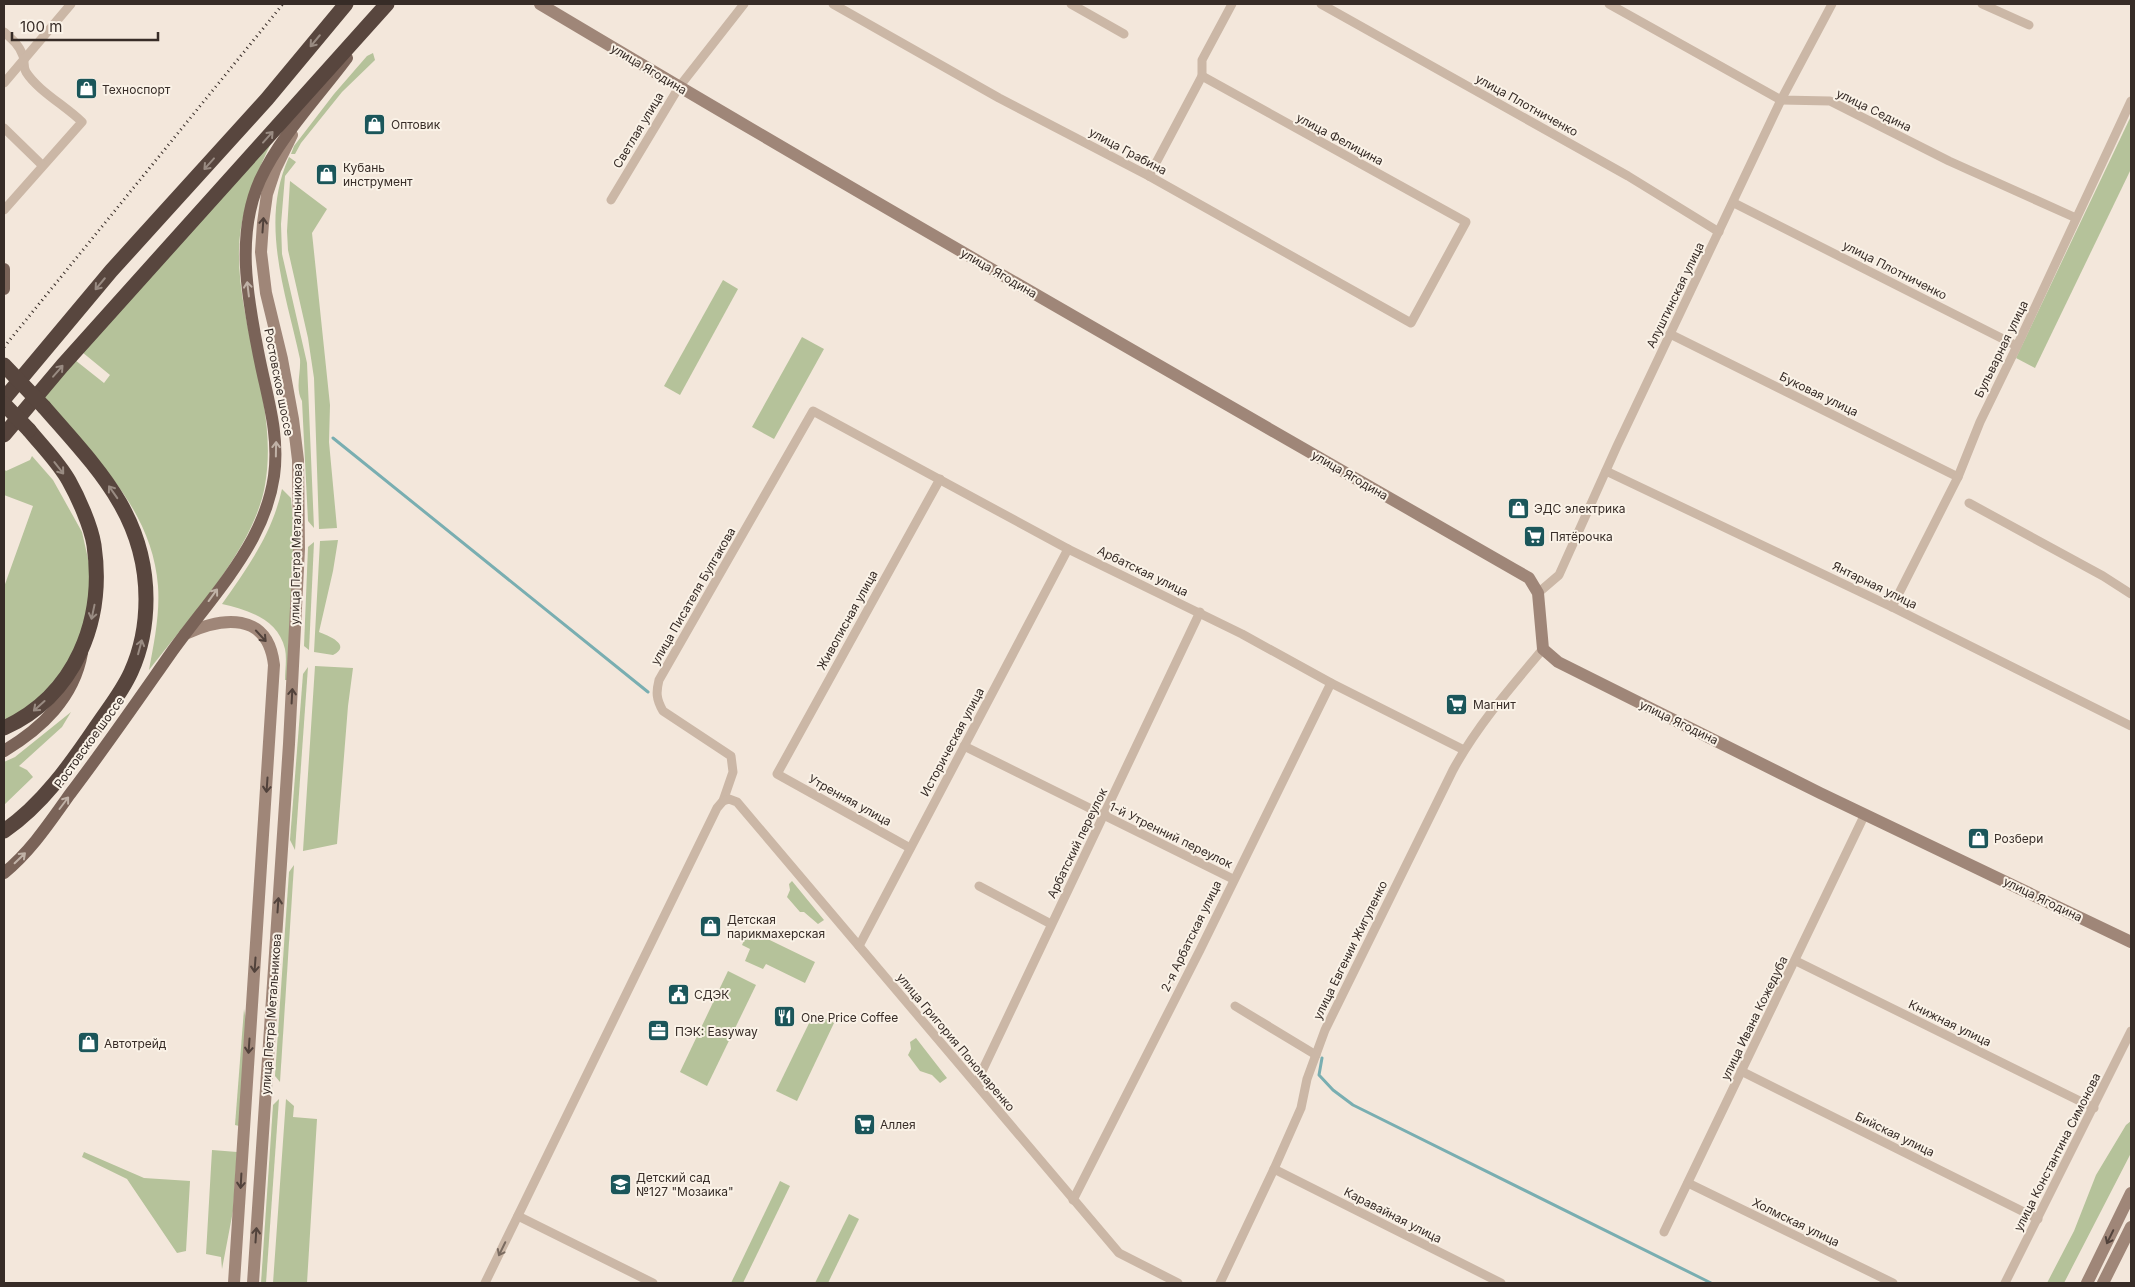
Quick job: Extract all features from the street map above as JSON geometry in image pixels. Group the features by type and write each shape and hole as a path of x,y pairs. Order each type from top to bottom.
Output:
{"highway":[{"path":"4,399 111,271 267,100 346,4"},
{"name":"Ростовское шоссе","path":"4,434 87,338 388,4"},
{"path":"4,366 44,407 93,464 128,516 140,545 144,566 146,609 140,649 131,672 120,691 82,747 22,818 4,830"},
{"path":"4,404 29,430 68,480 94,543 96,579 95,603 84,645 58,687 37,708 4,728"}],"main road":[{"name":"Ростовское шоссе","path":"4,873 35,842 100,755 253,538 262,519 270,496 276,460 276,441 272,408 258,354 248,292 246,246 252,207 260,182 280,145 388,4"},
{"name":"улица Ягодина","path":"540,4 679,87 1529,578 1538,593"},
{"name":"улица Петра Метальникова","path":"253,1283 289,744 299,549 298,460 290,398 266,293 261,252 264,207 271,182 302,116"},
{"path":"4,269 4,289"},
{"path":"1538,593 1543,649"},
{"name":"улица Петра Метальникова","path":"185,634 215,622 240,622 265,638 273,654 274,665 234,1283"},
{"path":"4,751 41,726 61,702 79,671 84,645"},
{"name":"улица Ягодина","path":"1543,649 1558,662 1865,814 2131,942"},
{"path":"269,748 273,741 276,740 289,744"},
{"path":"4,836 22,818"},
{"path":"2087,1283 2131,1193"},
{"path":"2103,1283 2131,1227"}],"street":[{"path":"4,83 70,4"},
{"name":"Светлая улица","path":"611,200 679,87 744,4"},
{"name":"улица Грабина","path":"833,4 999,98 1149,176 1410,323"},
{"path":"1071,4 1124,34"},
{"path":"1149,176 1202,76 1202,60 1232,4"},
{"name":"улица Плотниченко","path":"1321,4 1620,171 1719,232"},
{"name":"улица Седина","path":"1609,4 1781,100 1830,102 1949,161 2076,218"},
{"name":"Алуштинская улица","path":"1538,593 1559,575 1781,100 1832,4"},
{"path":"1982,4 2028,25"},
{"path":"4,32 16,43 24,58 25,71 39,86 82,122 4,210"},
{"name":"улица Фелицина","path":"1202,76 1466,222 1410,323"},
{"name":"Бульварная улица","path":"1892,607 1958,477 1980,422 2131,101"},
{"path":"4,128 42,165"},
{"name":"улица Плотниченко","path":"1734,203 2017,346"},
{"name":"Буковая улица","path":"1670,334 1958,477"},
{"name":"Арбатская улица","path":"813,411 1068,549 1200,612 1331,683 1464,750"},
{"name":"улица Писателя Булгакова","path":"726,800 733,772 731,756 663,711 656,700 659,680 813,411"},
{"name":"Янтарная улица","path":"1606,471 1892,607 2131,726"},
{"name":"Живописная улица","path":"777,774 940,479"},
{"path":"1969,503 2103,576 2131,594"},
{"name":"Историческая улица","path":"859,946 1068,549"},
{"name":"Арбатский переулок","path":"976,1084 1200,612"},
{"name":"улица Евгении Жигуленко","path":"1220,1283 1301,1108 1306,1079 1328,1022 1464,750 1495,706 1543,649"},
{"name":"2-я Арбатская улица","path":"1073,1200 1200,950 1233,879 1331,683"},
{"name":"1-й Утренний переулок","path":"964,746 1233,879"},
{"name":"Утренняя улица","path":"777,774 910,848"},
{"path":"485,1283 726,800"},
{"name":"улица Григория Пономаренко","path":"726,800 737,802 1119,1253 1178,1283"},
{"name":"улица Ивана Кожедуба","path":"1664,1232 1796,961 1865,814"},
{"path":"979,886 1051,924"},
{"name":"Книжная улица","path":"1796,961 2094,1108"},
{"path":"1235,1006 1316,1055"},
{"name":"улица Константина Симонова","path":"2005,1283 2131,1031"},
{"name":"Бийская улица","path":"1741,1071 2038,1219"},
{"name":"Каравайная улица","path":"1274,1169 1501,1283"},
{"name":"Холмская улица","path":"1688,1183 1893,1283"},
{"path":"518,1216 653,1283"}],"green space":[{"path":"373,53 375,60 342,92 301,143 295,154 291,154 294,146 334,94 367,56"},
{"path":"2131,116 2131,169 2035,368 2016,358"},
{"path":"272,141 255,180 242,220 239,249 240,279 244,308 267,425 268,455 265,485 248,534 234,558 200,606 149,670 156,628 158,586 153,557 144,531 132,506 116,483 80,439 41,398 75,360 104,383 110,375 82,352"},
{"path":"289,157 296,162 285,176 281,224 282,254 307,363 314,528 308,521 302,401 299,391 300,359 282,283 276,233 276,207 280,182"},
{"path":"290,181 327,209 312,233 330,405 329,442 337,528 319,529 314,378 308,338 288,250 287,231"},
{"path":"723,280 738,289 680,395 664,386"},
{"path":"802,337 824,349 774,439 752,427"},
{"path":"32,456 53,480 82,532 89,563 91,584 86,628 56,688 4,726 4,587 33,506 4,495 4,469 6,471 30,460"},
{"path":"282,489 291,498 294,532 287,680 285,680 285,649 276,630 269,623 252,613 222,604 258,550 272,521"},
{"path":"338,540 319,632 332,638 339,644 340,648 333,655 314,652 320,541"},
{"path":"314,542 309,650 304,646 308,547"},
{"path":"315,666 353,668 348,706 337,844 303,851"},
{"path":"308,667 295,850 290,840 303,674"},
{"path":"71,712 62,727 19,766 27,770 33,777 4,805 4,762 15,757"},
{"path":"294,865 280,1082 275,1076 289,872"},
{"path":"792,881 824,920 818,924 804,912 800,912 787,897 790,890 789,884"},
{"path":"749,930 815,962 805,983 766,964 763,969 745,961 750,949 742,945"},
{"path":"728,971 756,985 707,1086 680,1072"},
{"path":"244,1009 247,1027 239,1126 235,1125"},
{"path":"814,1013 834,1023 797,1101 776,1091"},
{"path":"916,1038 947,1078 940,1083 932,1075 920,1071 908,1055 911,1049 910,1042"},
{"path":"279,1099 266,1283 261,1283 273,1105"},
{"path":"286,1099 294,1106 293,1117 317,1119 307,1283 273,1283"},
{"path":"2131,1121 2131,1153 2064,1283 2047,1283 2074,1231 2096,1175 2126,1125"},
{"path":"212,1150 237,1152 233,1211 222,1269 221,1257 206,1254"},
{"path":"84,1152 144,1178 190,1181 186,1251 177,1253 127,1179 82,1157"},
{"path":"780,1181 790,1186 743,1283 731,1283"},
{"path":"849,1214 859,1219 828,1283 815,1283"}],"waterway":[{"path":"333,438 648,692"},
{"path":"1322,1058 1319,1075 1333,1090 1353,1105 1711,1283"}],"railway":[{"path":"4,347 283,4"}],"place":[{"name":"Техноспорт","path":"86,89"},
{"name":"Оптовик","path":"375,124"},
{"name":"Кубань инструмент","path":"327,174"},
{"name":"ЭДС электрика","path":"1518,508"},
{"name":"Пятёрочка","path":"1534,536"},
{"name":"Магнит","path":"1457,704"},
{"name":"Розбери","path":"1978,838"},
{"name":"Детская парикмахерская","path":"711,926"},
{"name":"СДЭК","path":"678,994"},
{"name":"One Price Coffee","path":"785,1017"},
{"name":"ПЭК: Easyway","path":"659,1031"},
{"name":"Автотрейд","path":"88,1043"},
{"name":"Аллея","path":"864,1124"},
{"name":"Детский сад №127 \"Мозаика\"","path":"620,1184"}]}
